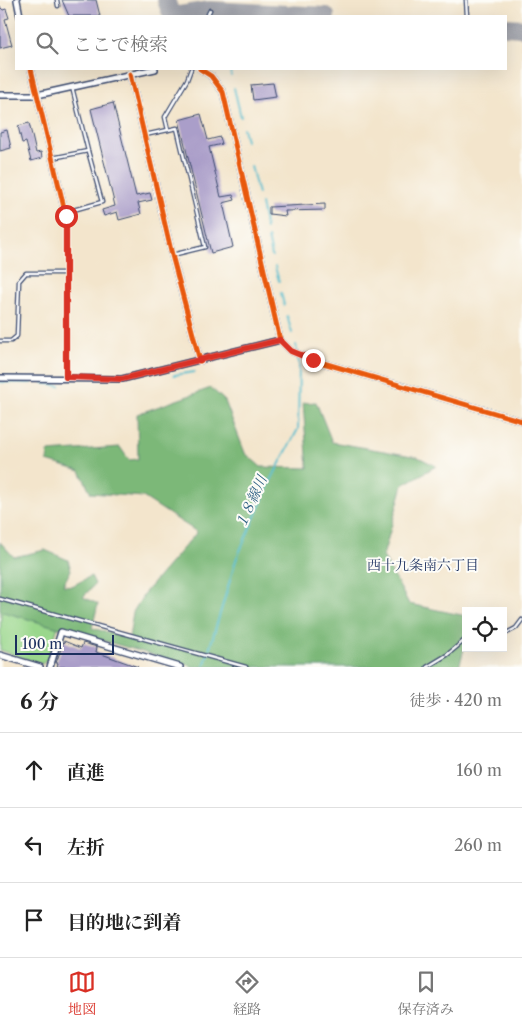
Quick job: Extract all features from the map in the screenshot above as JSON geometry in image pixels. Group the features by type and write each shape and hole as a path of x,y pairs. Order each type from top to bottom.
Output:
{"street":[{"path":"17,0 20,15"},
{"path":"31,70 65,212 67,273 66,377"},
{"path":"0,95 37,95 150,70"},
{"path":"202,70 211,76 223,92 280,340 291,351 313,360 522,421"},
{"path":"130,74 172,255 200,361"},
{"path":"0,378 66,377 122,379 280,340"},
{"path":"50,667 61,632 180,667"},
{"path":"0,655 40,667"}],"lane":[{"path":"57,0 58,6"},
{"path":"466,0 467,15"},
{"path":"208,15 210,10"},
{"path":"168,130 165,117 187,80 191,70"},
{"path":"65,212 102,202 72,87"},
{"path":"143,136 177,128 205,247 172,255"},
{"path":"52,158 88,151"},
{"path":"0,341 11,341 17,336 19,281 22,276 26,273 67,273"},
{"path":"0,599 246,667"},
{"path":"507,632 516,628 522,620"},
{"path":"427,667 447,655 462,642"}],"green space":[{"path":"211,388 225,401 245,453 261,467 308,468 303,403 316,402 332,442 418,457 436,466 403,485 383,556 409,604 462,615 463,652 459,667 195,667 0,611 0,542 14,557 45,550 68,560 71,570 63,585 72,586 91,576 95,584 83,597 98,604 92,628 129,638 133,612 146,591 197,532 143,497 91,493 80,471 47,461 48,452 120,447 129,460 138,459 137,414"},
{"path":"1,611 58,627 47,660 42,664 0,650"}],"building":[{"path":"62,0 96,0 100,15 69,15"},
{"path":"0,7 3,10 6,9 9,18 5,19 12,45 0,48"},
{"path":"273,83 276,97 253,100 251,85"},
{"path":"113,103 136,196 150,193 152,200 138,203 141,214 119,220 117,212 104,216 102,210 115,206 91,109"},
{"path":"201,114 208,140 220,137 222,144 209,147 221,197 233,195 235,200 223,203 233,247 211,253 179,120"},
{"path":"29,123 36,153 41,152 42,158 31,161 26,142 22,143 18,126"},
{"path":"7,130 11,148 0,151 0,132"},
{"path":"325,204 325,210 285,211 286,216 269,214 269,207"},
{"path":"64,641 81,648 83,643 97,647 96,652 138,667 57,667 58,663 56,663"}],"waterway":[{"name":"１８線川","path":"230,70 231,76"},
{"name":"１８線川","path":"234,88 241,117"},
{"name":"１８線川","path":"243,128 246,141"},
{"name":"１８線川","path":"251,166 258,194"},
{"name":"１８線川","path":"261,204 266,229"},
{"name":"１８線川","path":"268,238 272,256"},
{"name":"１８線川","path":"275,267 279,281"},
{"name":"１８線川","path":"281,293 284,305"},
{"name":"１８線川","path":"287,316 292,333"},
{"name":"１８線川","path":"204,667 236,560 269,484 298,429 299,364 296,345"},
{"path":"174,375 195,372"},
{"path":"0,382 32,383"},
{"path":"43,383 60,386"}],"taxiway":[{"path":"166,0 172,15"},
{"path":"179,15 210,10 307,15"},
{"path":"507,27 522,28"}],"cycle path":[{"path":"31,70 66,216 66,377"},
{"path":"202,70 211,76 223,92 280,340 291,351 313,360 522,421"},
{"path":"130,74 172,255 200,361"}],"district":[{"name":"西十九条南六丁目","path":"423,565"}],"route":[{"path":"66,216 68,256 66,377 82,380 122,379 280,340 291,351 313,360"}]}
